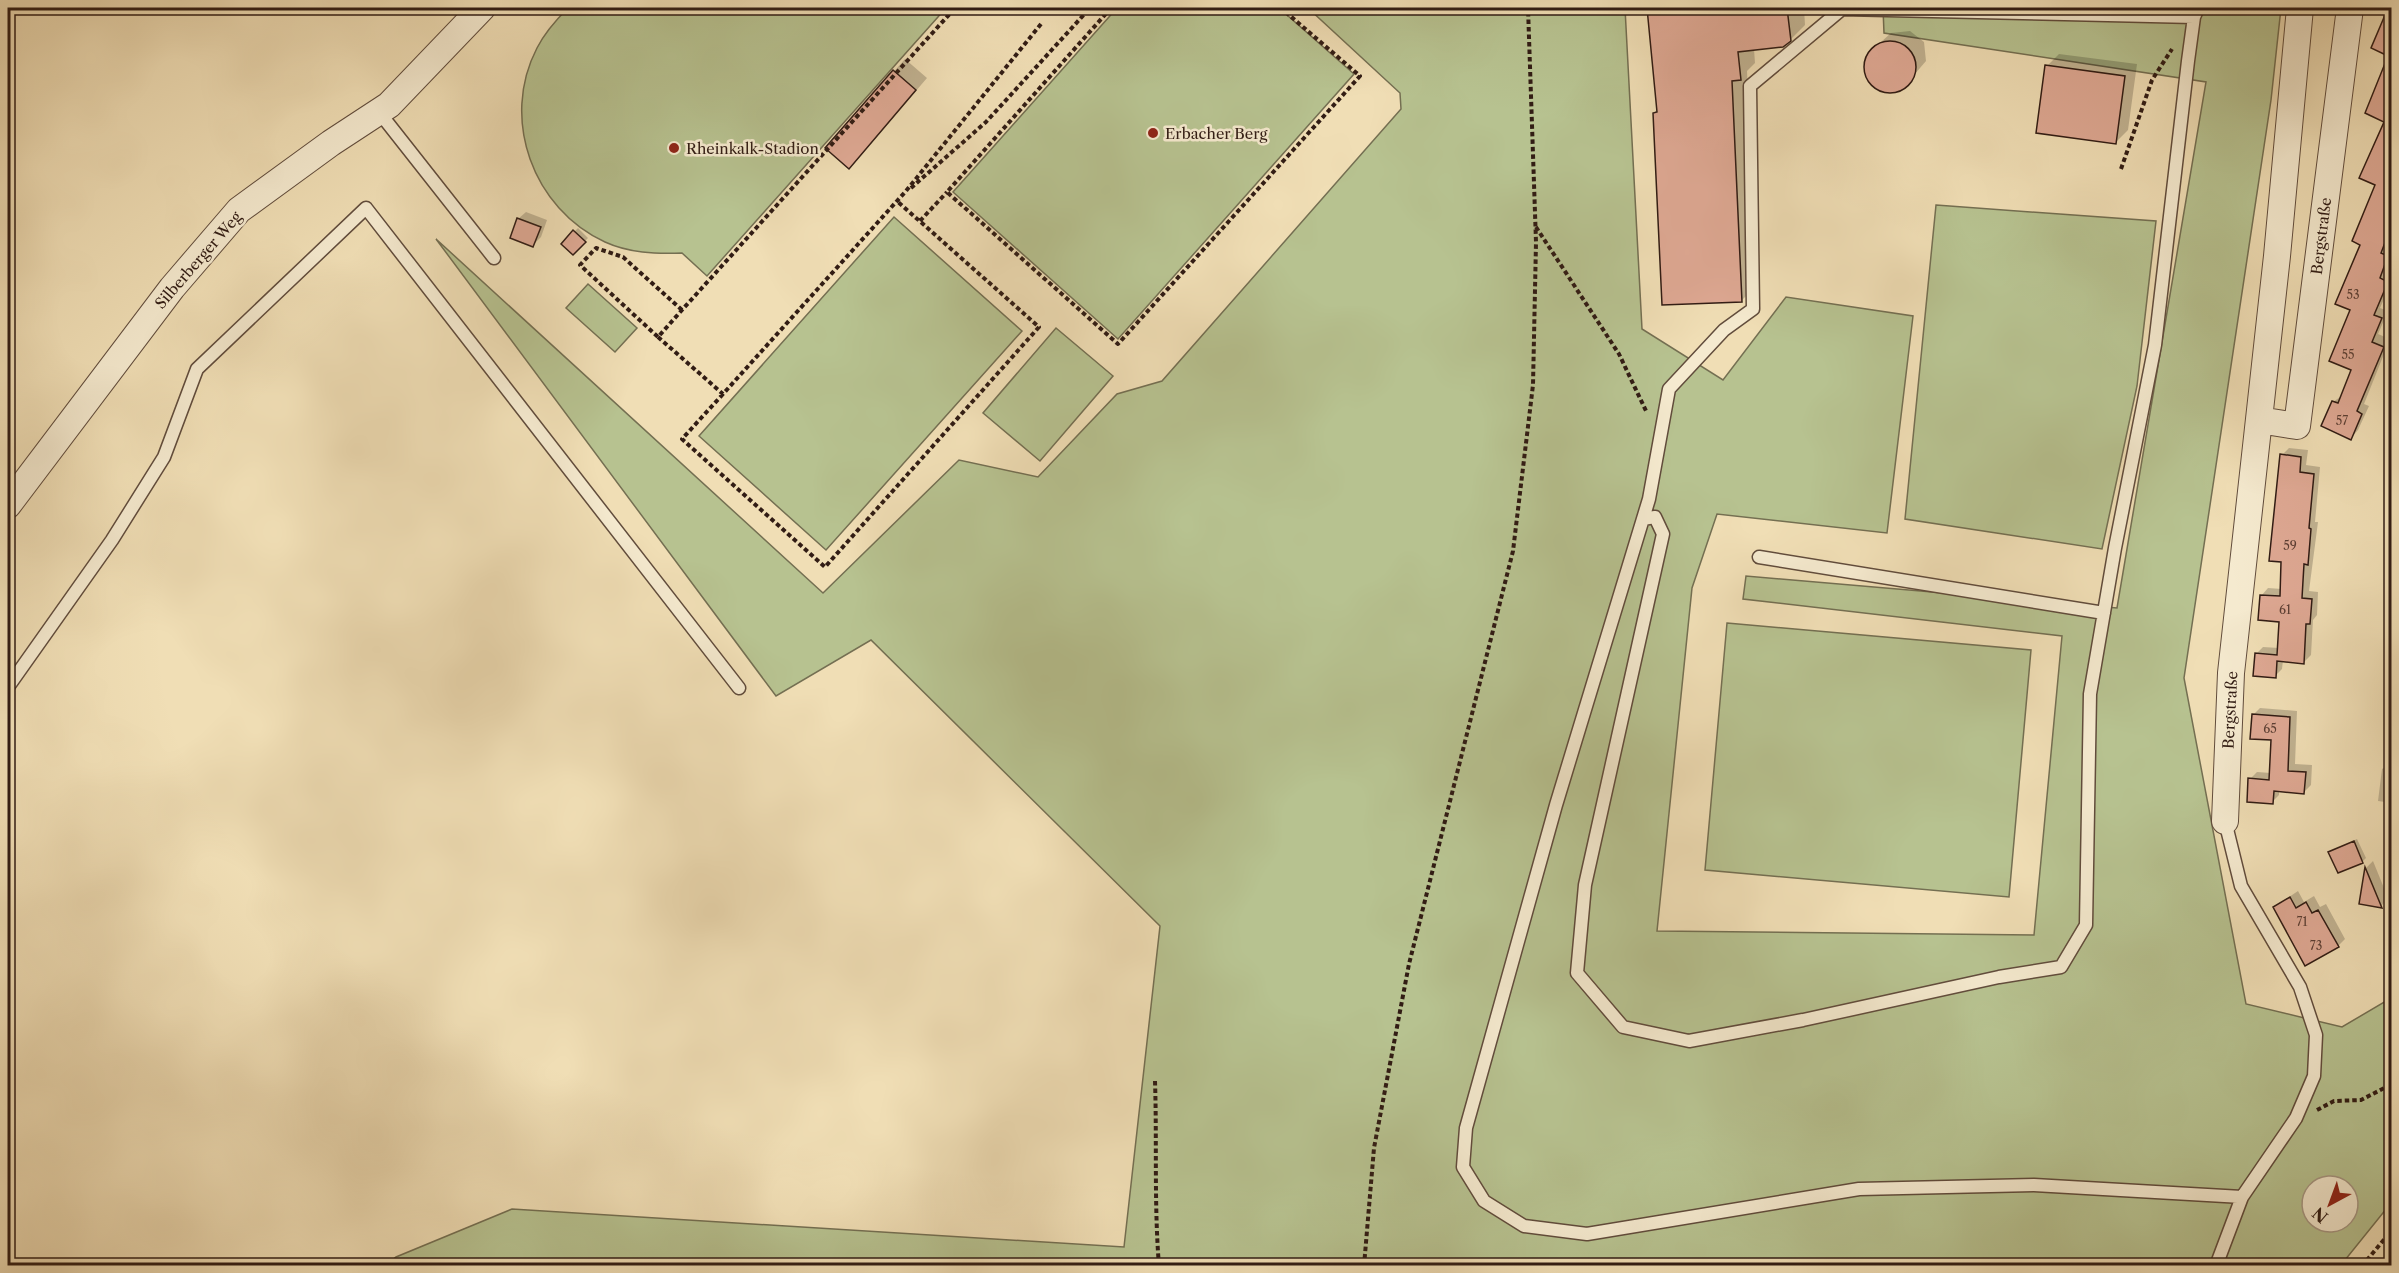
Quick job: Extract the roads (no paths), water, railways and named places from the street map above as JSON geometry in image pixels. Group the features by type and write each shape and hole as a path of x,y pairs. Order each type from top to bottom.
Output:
{"street":[{"name":"Silberberger Weg","path":"8,505 172,288 239,210 314,155 389,105 482,8"},
{"name":"Bergstraße","path":"2225,821 2231,673 2300,8"},
{"name":"Bergstraße","path":"2259,420 2297,426 2350,8"}],"lane":[{"path":"1642,519 1655,517 1663,534 1585,885 1577,973 1623,1027 1689,1041 1803,1020 1998,977 2061,967 2086,925 2090,694 2155,345 2196,12 1842,9 1832,11 1750,86 1753,309 1724,330 1669,389 1642,519 1556,805 1466,1128 1463,1167 1484,1201 1524,1226 1587,1234 1859,1189 2034,1185 2242,1197"},
{"path":"379,112 494,258"},
{"path":"8,687 112,540 164,458 197,369 366,208 739,688"},
{"path":"1759,557 2104,613"},
{"path":"2216,1266 2242,1197 2296,1118 2314,1076 2316,1035 2300,987 2241,886 2225,821"}],"place":[{"name":"Erbacher Berg","path":"1153,133"},
{"name":"Rheinkalk-Stadion","path":"674,148"}]}
